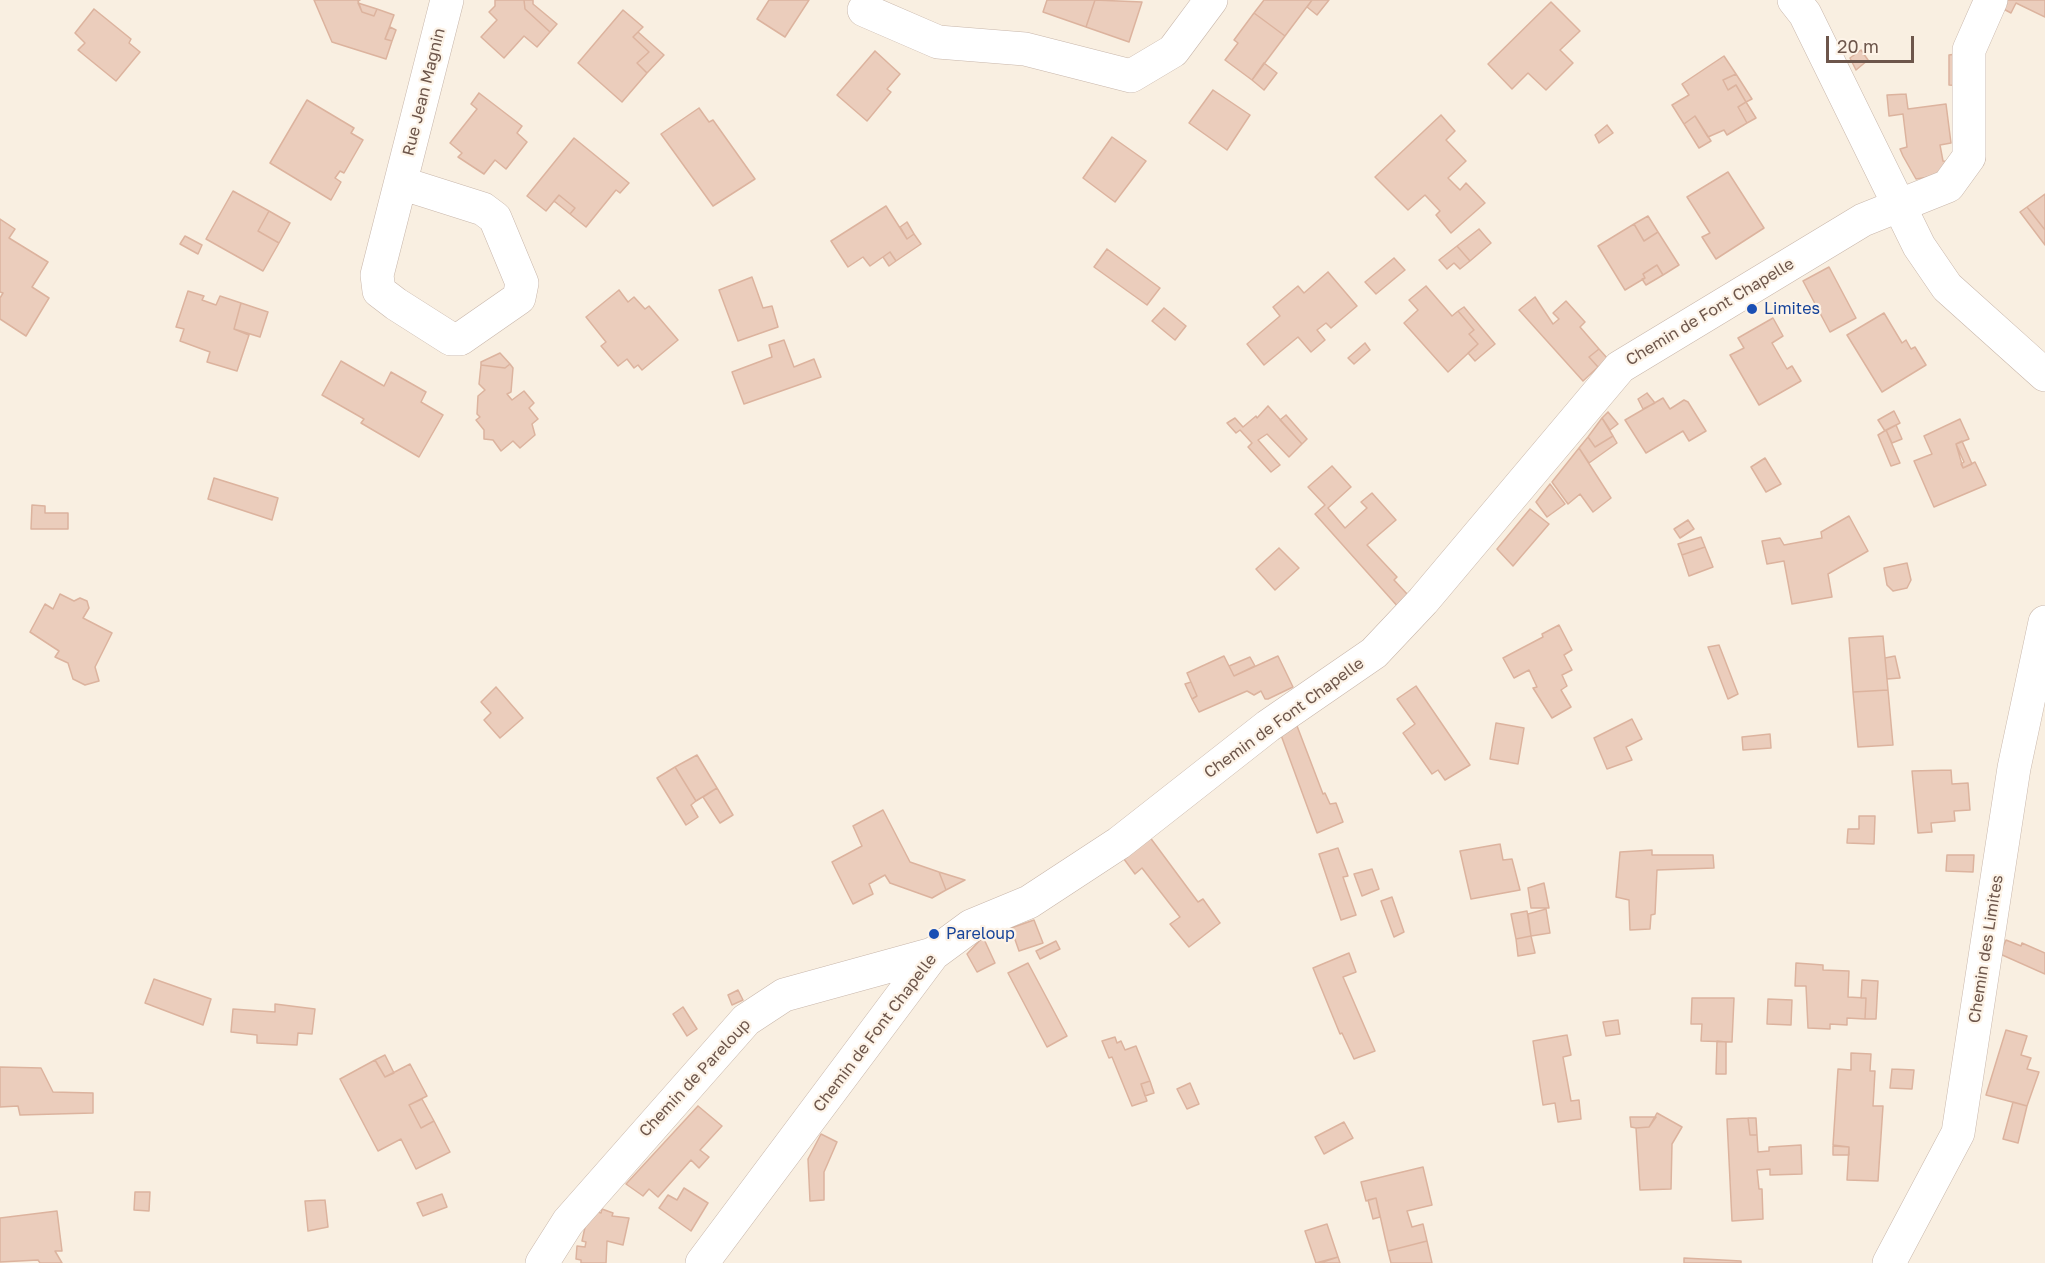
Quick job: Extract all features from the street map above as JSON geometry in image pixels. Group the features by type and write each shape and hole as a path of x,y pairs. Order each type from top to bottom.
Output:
{"street":[{"name":"Rue Jean Magnin","path":"401,183 483,209 495,218 522,283 519,298 460,339 451,339 379,291 377,275 447,0"},
{"path":"864,10 938,42 1025,49 1131,76 1173,51 1211,0"},
{"path":"1794,0 1805,14 1869,140 1897,204 1919,246 1947,287 2045,375"},
{"name":"Chemin de Font Chapelle","path":"702,1263 933,954 971,926 1029,902 1119,843 1268,726 1374,653 1423,601 1620,367 1863,220 1897,204 1948,186 1969,157 1969,50 1991,0"},
{"name":"Chemin des Limites","path":"1889,1263 1958,1133 2014,768 2045,622"},
{"name":"Chemin de Pareloup","path":"542,1263 568,1222 746,1020 784,995 933,954"}],"building":[{"path":"314,0 360,0 358,1 362,12 374,16 377,9 394,15 385,39 392,41 386,59 332,42"},
{"path":"495,0 524,0 525,9 550,32 537,47 524,36 504,58 481,37 497,20 489,12 495,6"},
{"path":"524,0 533,0 533,4 557,24 550,32 525,9"},
{"path":"769,0 809,0 785,37 757,19"},
{"path":"1047,0 1095,0 1086,27 1043,12"},
{"path":"1095,0 1142,2 1129,42 1086,27"},
{"path":"1264,0 1312,0 1285,36 1254,13"},
{"path":"1312,0 1329,0 1317,15 1307,7"},
{"path":"1998,0 2045,0 2045,17 2016,3 2011,13 1996,5"},
{"path":"1551,2 1580,31 1560,50 1573,63 1546,90 1528,73 1512,89 1488,64"},
{"path":"358,3 377,9 374,16 362,12"},
{"path":"94,9 131,39 129,43 140,52 116,81 78,50 85,43 75,33"},
{"path":"623,10 643,27 633,37 649,52 637,63 647,73 622,102 578,63"},
{"path":"1254,13 1285,36 1252,80 1225,60 1238,43 1234,40"},
{"path":"390,27 396,30 392,41 385,39"},
{"path":"638,32 664,55 647,73 637,63 649,52 633,37"},
{"path":"1861,50 1868,60 1856,70 1850,58"},
{"path":"875,51 900,74 887,89 891,92 867,121 837,95"},
{"path":"1963,53 1963,86 1949,85 1949,55"},
{"path":"1724,56 1736,74 1723,80 1728,90 1736,85 1746,102 1738,107 1747,123 1727,135 1724,130 1708,137 1695,116 1684,124 1672,105 1689,95 1682,84"},
{"path":"1264,63 1277,73 1264,90 1252,80"},
{"path":"1736,74 1752,99 1746,102 1736,85 1728,90 1723,80"},
{"path":"1213,90 1250,115 1227,150 1189,123"},
{"path":"479,93 522,126 517,133 527,142 506,169 495,160 484,174 458,157 462,153 450,143 477,109 471,104"},
{"path":"1906,94 1908,109 1946,104 1951,143 1940,145 1943,161 1956,162 1948,174 1916,179 1903,156 1900,149 1907,147 1903,114 1889,116 1887,95"},
{"path":"307,100 354,128 351,133 363,140 344,173 340,171 335,178 341,182 331,200 270,163"},
{"path":"1746,102 1756,118 1747,123 1738,107"},
{"path":"699,108 709,122 713,120 755,179 713,206 661,134"},
{"path":"1441,115 1455,131 1446,140 1466,161 1448,178 1460,190 1466,183 1485,203 1451,233 1436,215 1440,211 1425,195 1408,210 1375,177"},
{"path":"1695,116 1711,141 1699,148 1684,124"},
{"path":"1607,125 1613,133 1599,143 1595,135"},
{"path":"1112,137 1146,161 1115,202 1083,178"},
{"path":"574,138 629,183 620,193 616,190 586,227 570,214 575,208 559,195 546,211 527,196"},
{"path":"1728,172 1764,228 1716,259 1702,237 1710,233 1687,197"},
{"path":"233,191 269,211 258,231 279,243 263,271 206,239"},
{"path":"2045,194 2045,230 2027,207"},
{"path":"559,195 575,208 570,214 554,201"},
{"path":"886,206 907,239 914,234 921,244 896,261 890,252 870,266 863,257 848,267 831,241"},
{"path":"2027,207 2045,230 2045,245 2020,212"},
{"path":"269,211 290,223 279,243 258,231"},
{"path":"1648,216 1658,232 1644,241 1634,224"},
{"path":"0,219 15,229 9,238 48,262 32,287 49,298 26,336 0,319 0,298 3,293 0,292"},
{"path":"907,222 914,234 907,239 900,227"},
{"path":"1634,224 1644,241 1658,232 1679,265 1663,275 1657,265 1643,274 1645,278 1625,290 1598,246"},
{"path":"1479,229 1491,243 1470,261 1457,246"},
{"path":"185,236 202,245 198,254 180,244"},
{"path":"1457,246 1470,261 1460,269 1454,263 1447,269 1439,260"},
{"path":"1107,249 1160,288 1147,305 1094,267"},
{"path":"890,252 896,261 889,266 883,257"},
{"path":"1394,258 1405,270 1376,294 1365,282"},
{"path":"1657,265 1663,275 1646,285 1642,279 1645,278 1643,274"},
{"path":"1829,267 1856,318 1830,332 1803,281"},
{"path":"1328,272 1357,306 1331,328 1326,323 1317,330 1325,340 1311,352 1298,337 1264,365 1247,344 1280,316 1273,307 1298,286 1304,293"},
{"path":"752,277 763,308 772,306 778,327 738,341 719,290"},
{"path":"1426,286 1452,316 1458,311 1474,330 1469,334 1478,344 1448,372 1404,323 1418,310 1409,300"},
{"path":"619,290 628,302 634,297 645,309 649,306 678,340 642,370 638,365 634,368 627,359 618,366 601,346 606,342 586,317"},
{"path":"188,291 204,296 202,300 216,305 220,296 241,303 234,329 249,335 237,371 207,362 210,352 180,341 184,329 176,327"},
{"path":"1535,297 1553,324 1559,319 1553,313 1566,301 1585,322 1580,327 1599,349 1589,357 1598,367 1583,381 1519,310"},
{"path":"241,303 268,312 260,337 234,329"},
{"path":"1464,307 1495,344 1475,361 1468,353 1478,344 1469,334 1474,330 1458,311"},
{"path":"1164,308 1186,326 1175,340 1152,321"},
{"path":"1884,313 1902,343 1906,340 1911,349 1915,347 1926,365 1882,392 1847,335"},
{"path":"1773,318 1783,336 1772,343 1787,369 1792,366 1801,381 1759,405 1730,355 1744,348 1738,338"},
{"path":"784,340 794,367 814,359 821,377 744,404 732,372 772,357 769,345"},
{"path":"1365,343 1370,350 1354,364 1348,358"},
{"path":"1599,349 1608,359 1598,367 1589,357"},
{"path":"500,353 510,364 505,368 481,365 481,362"},
{"path":"341,361 384,386 391,372 426,392 421,402 443,415 419,457 361,423 364,419 322,395"},
{"path":"510,364 513,368 511,392 507,394 512,400 524,391 534,403 529,408 538,419 532,424 535,435 520,448 513,441 501,451 493,440 484,439 484,430 476,420 480,417 477,414 478,396 485,390 479,384 481,365 505,368"},
{"path":"1647,393 1655,403 1643,409 1638,399"},
{"path":"1663,398 1670,409 1684,400 1688,402 1706,431 1689,441 1683,431 1646,453 1625,420"},
{"path":"1268,406 1302,444 1289,457 1267,434 1258,440 1280,465 1271,472 1248,447 1252,443 1240,430 1236,433 1227,423 1235,418 1243,427 1256,416 1257,418"},
{"path":"1894,411 1900,423 1885,431 1878,420"},
{"path":"1608,412 1618,424 1610,430 1602,418"},
{"path":"1286,415 1307,439 1302,444 1280,420"},
{"path":"1602,418 1613,436 1595,447 1588,437"},
{"path":"1960,419 1969,439 1956,444 1964,462 1961,464 1963,468 1975,462 1986,485 1934,507 1914,461 1932,454 1924,436"},
{"path":"1896,425 1902,439 1892,443 1886,430"},
{"path":"1886,430 1900,463 1891,466 1878,435"},
{"path":"1613,436 1617,443 1589,463 1579,448 1588,437 1595,447"},
{"path":"1962,441 1972,464 1963,468 1956,444"},
{"path":"1579,448 1611,498 1593,512 1580,494 1568,504 1552,482"},
{"path":"1765,458 1781,484 1766,492 1751,467"},
{"path":"1332,466 1351,487 1328,508 1345,528 1367,508 1361,502 1372,493 1396,520 1367,545 1397,577 1394,580 1408,595 1400,609 1315,514 1325,505 1308,487"},
{"path":"214,478 278,498 272,520 208,499"},
{"path":"1550,484 1565,504 1547,517 1536,502"},
{"path":"32,505 45,506 45,513 68,513 68,529 31,529"},
{"path":"1530,509 1549,524 1513,566 1497,549"},
{"path":"1849,516 1868,551 1828,574 1832,597 1792,604 1784,561 1767,564 1762,541 1780,538 1784,545 1822,538 1821,532"},
{"path":"1688,520 1694,529 1680,538 1674,529"},
{"path":"1701,537 1705,547 1682,555 1678,544"},
{"path":"1705,547 1713,567 1689,576 1682,555"},
{"path":"1279,548 1299,568 1275,590 1256,569"},
{"path":"1907,563 1911,580 1907,588 1893,591 1887,585 1884,568"},
{"path":"60,594 74,601 80,598 87,601 89,608 83,618 112,633 95,667 99,681 85,685 73,679 68,663 55,657 59,651 30,632 45,604 53,609"},
{"path":"1559,625 1572,650 1564,655 1572,670 1562,675 1567,686 1561,690 1571,707 1552,718 1533,688 1537,687 1529,670 1514,678 1503,658 1543,637 1542,634"},
{"path":"1883,636 1888,690 1853,692 1849,638"},
{"path":"1719,645 1738,694 1728,699 1708,647"},
{"path":"1224,656 1234,676 1278,656 1293,687 1268,699 1265,699 1261,691 1254,695 1247,691 1199,712 1192,699 1197,696 1187,673"},
{"path":"1895,656 1900,678 1887,679 1885,658"},
{"path":"1250,657 1255,666 1234,676 1229,666"},
{"path":"1191,682 1197,696 1192,699 1185,684"},
{"path":"1416,686 1470,765 1445,780 1438,770 1432,774 1403,733 1415,724 1397,699"},
{"path":"496,687 523,718 500,738 484,720 491,713 481,702"},
{"path":"1888,690 1893,745 1858,747 1853,692"},
{"path":"1294,718 1323,794 1325,793 1330,804 1336,803 1343,822 1317,833 1278,727"},
{"path":"1632,719 1642,739 1626,747 1632,760 1607,769 1594,738"},
{"path":"1496,723 1524,728 1518,764 1490,759"},
{"path":"1770,734 1771,748 1743,750 1742,737"},
{"path":"697,755 717,788 696,801 675,767"},
{"path":"675,767 696,801 691,805 698,817 686,825 657,778"},
{"path":"1951,770 1952,784 1968,783 1970,810 1954,811 1955,821 1931,823 1932,832 1918,833 1912,771"},
{"path":"717,788 733,815 720,823 703,797"},
{"path":"883,810 910,862 939,872 946,890 932,898 890,883 885,875 869,884 873,894 853,904 832,862 862,846 853,826"},
{"path":"1859,816 1875,816 1874,844 1847,843 1848,829 1859,829"},
{"path":"1149,836 1198,902 1203,899 1220,923 1189,947 1170,924 1180,917 1142,868 1135,874 1121,855"},
{"path":"1500,844 1503,860 1512,859 1520,890 1471,899 1460,851"},
{"path":"1338,848 1348,876 1343,877 1356,915 1341,920 1319,854"},
{"path":"1652,850 1652,855 1713,855 1714,868 1657,870 1655,914 1651,915 1650,929 1630,930 1629,900 1616,897 1620,852"},
{"path":"1947,855 1974,855 1973,872 1946,871"},
{"path":"1372,869 1379,889 1362,896 1354,874"},
{"path":"939,872 965,880 946,890"},
{"path":"1544,883 1549,908 1531,908 1528,888"},
{"path":"1392,897 1404,932 1394,937 1381,901"},
{"path":"1546,909 1550,933 1531,936 1528,914"},
{"path":"1527,911 1531,936 1516,939 1511,914"},
{"path":"1034,920 1043,943 1019,951 1011,928"},
{"path":"1531,936 1535,953 1518,956 1516,939"},
{"path":"983,937 995,963 977,972 967,954"},
{"path":"2006,940 2021,946 2022,943 2045,953 2045,974 2000,954"},
{"path":"1056,941 1060,949 1040,959 1036,951"},
{"path":"1349,953 1356,972 1343,977 1375,1051 1354,1059 1342,1033 1340,1034 1313,968"},
{"path":"1028,963 1067,1036 1047,1047 1008,973"},
{"path":"1796,963 1823,965 1823,970 1849,971 1848,997 1866,998 1865,1019 1847,1018 1847,1025 1830,1024 1830,1029 1808,1028 1806,986 1795,986"},
{"path":"154,979 211,999 203,1025 145,1003"},
{"path":"1862,980 1878,981 1876,1019 1865,1019 1866,998 1861,998"},
{"path":"738,990 743,1000 732,1005 728,995"},
{"path":"1692,998 1734,998 1732,1042 1701,1041 1702,1024 1691,1024"},
{"path":"1768,999 1792,1000 1791,1025 1767,1024"},
{"path":"275,1004 315,1009 312,1034 298,1033 297,1045 257,1043 257,1035 231,1032 233,1009 275,1012"},
{"path":"683,1007 697,1029 687,1036 673,1014"},
{"path":"1618,1020 1620,1034 1606,1036 1603,1022"},
{"path":"2006,1030 2027,1036 2021,1055 2031,1058 2027,1069 2039,1072 2027,1106 1986,1095"},
{"path":"1567,1035 1571,1055 1563,1057 1571,1101 1579,1100 1581,1119 1558,1122 1555,1103 1543,1105 1533,1041"},
{"path":"1115,1037 1117,1043 1121,1041 1125,1050 1136,1046 1150,1081 1141,1084 1147,1101 1132,1106 1112,1057 1109,1058 1102,1041"},
{"path":"1717,1041 1726,1042 1726,1074 1716,1074"},
{"path":"1851,1053 1871,1054 1870,1071 1875,1071 1873,1106 1883,1106 1878,1181 1847,1180 1849,1147 1833,1145 1838,1069 1851,1070"},
{"path":"385,1055 394,1073 385,1077 375,1060"},
{"path":"375,1060 385,1077 410,1064 427,1096 409,1105 421,1128 434,1121 450,1152 416,1169 401,1139 378,1151 340,1079"},
{"path":"0,1067 41,1068 53,1092 93,1093 93,1113 20,1115 18,1106 0,1107"},
{"path":"1892,1069 1914,1070 1912,1089 1890,1088"},
{"path":"1150,1081 1154,1093 1145,1096 1141,1084"},
{"path":"1190,1083 1199,1104 1187,1109 1177,1089"},
{"path":"422,1099 434,1121 421,1128 409,1105"},
{"path":"2013,1102 2027,1106 2018,1143 2003,1139"},
{"path":"698,1106 722,1126 700,1150 709,1157 699,1168 691,1160 658,1197 649,1189 643,1196 626,1184"},
{"path":"1657,1113 1682,1127 1672,1144 1671,1189 1640,1190 1636,1128 1649,1127"},
{"path":"1630,1117 1656,1117 1649,1127 1636,1128 1631,1127"},
{"path":"1748,1118 1750,1135 1757,1135 1758,1152 1769,1151 1769,1147 1801,1145 1802,1174 1770,1175 1770,1169 1757,1170 1759,1189 1762,1189 1763,1219 1732,1221 1727,1119"},
{"path":"1748,1118 1756,1118 1757,1135 1750,1135"},
{"path":"1344,1122 1353,1138 1324,1154 1315,1137"},
{"path":"821,1134 837,1142 824,1172 824,1200 810,1201 808,1159"},
{"path":"1833,1146 1849,1147 1849,1155 1833,1155"},
{"path":"1423,1167 1432,1205 1407,1211 1412,1227 1423,1224 1427,1241 1388,1251 1376,1198 1366,1201 1361,1182"},
{"path":"684,1188 708,1203 691,1231 659,1208 668,1195 677,1200"},
{"path":"135,1192 150,1192 149,1211 134,1210"},
{"path":"442,1194 447,1207 423,1216 417,1203"},
{"path":"1376,1198 1380,1217 1373,1219 1368,1200"},
{"path":"325,1200 328,1227 308,1231 305,1201"},
{"path":"589,1209 601,1213 602,1209 613,1213 612,1216 629,1218 623,1245 607,1241 606,1263 581,1263 581,1260 576,1259 577,1246 585,1247 586,1242 582,1241"},
{"path":"57,1211 62,1251 55,1251 62,1263 40,1263 38,1260 0,1262 0,1218"},
{"path":"1327,1224 1338,1257 1316,1263 1305,1231"},
{"path":"1427,1241 1432,1263 1391,1263 1388,1251"},
{"path":"1338,1257 1340,1263 1320,1263"},
{"path":"1684,1258 1741,1261 1741,1263 1684,1263"}],"place":[{"name":"Limites","path":"1752,309"},
{"name":"Pareloup","path":"934,934"}]}
